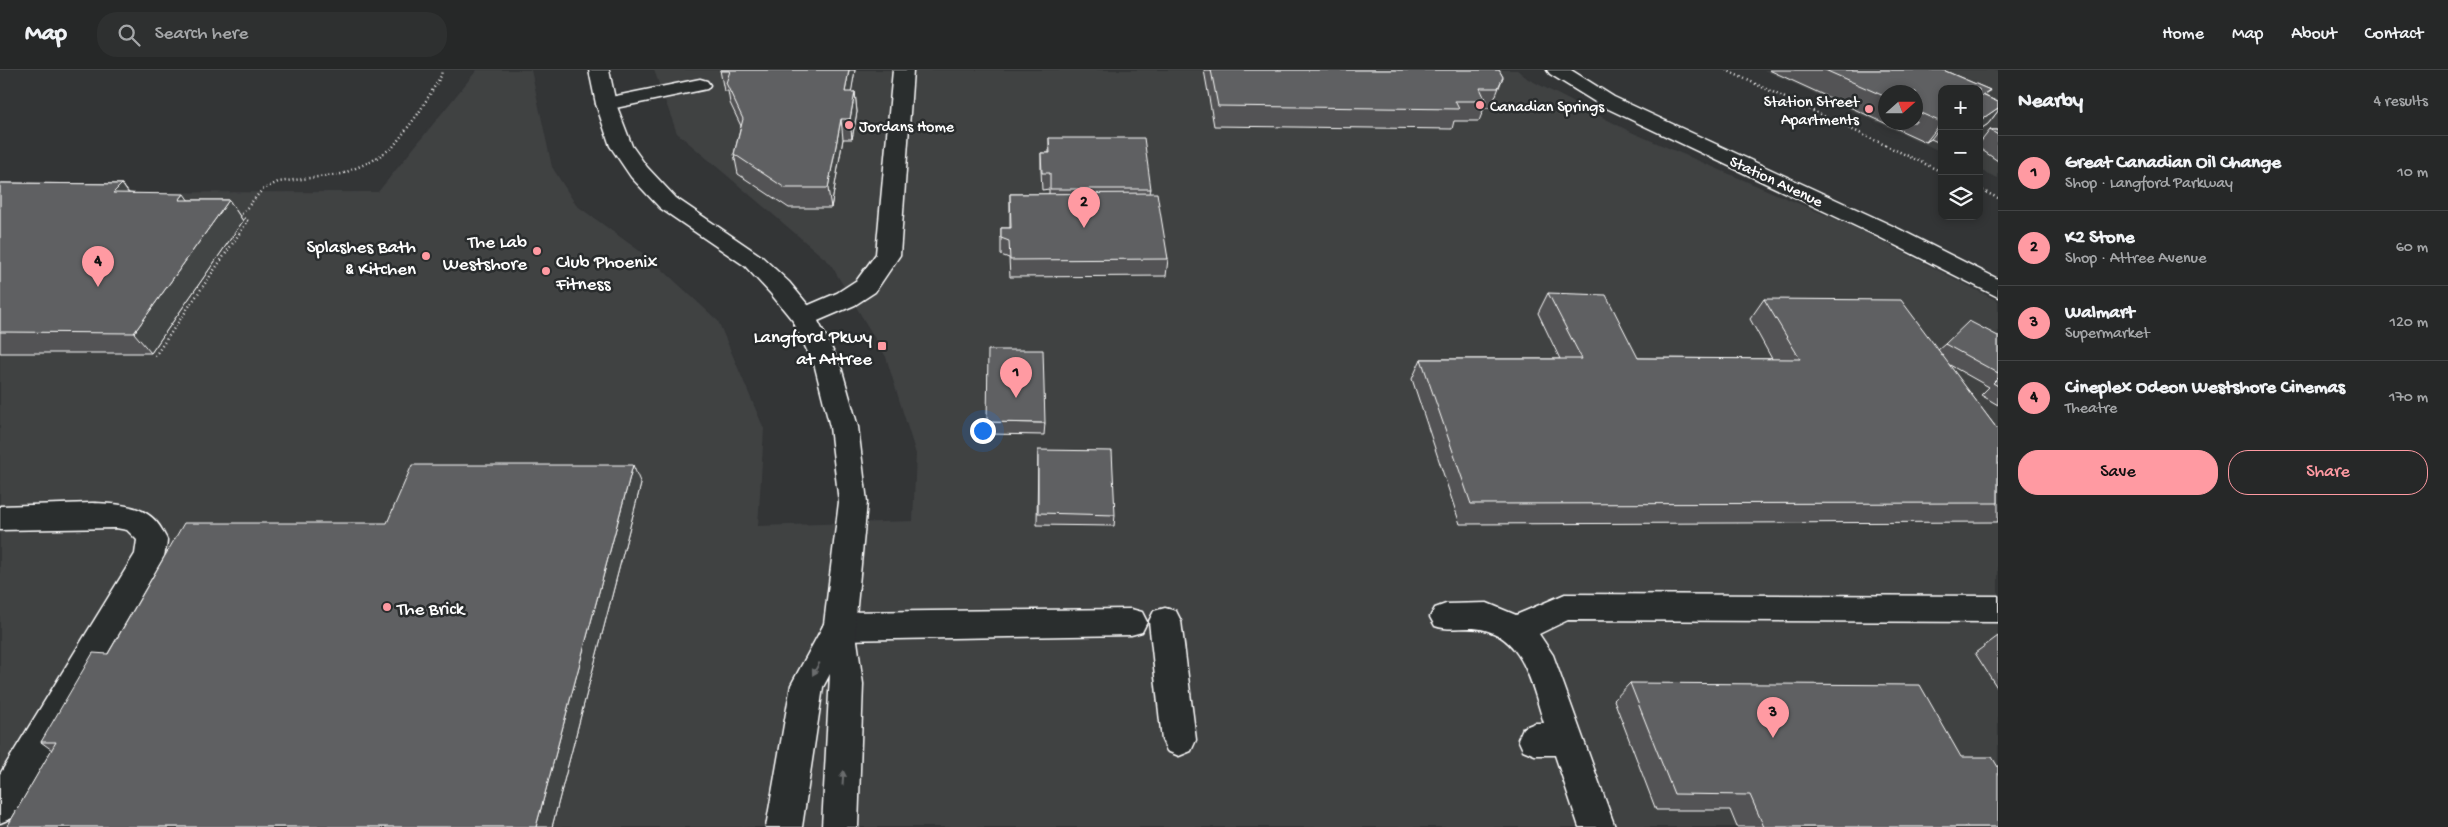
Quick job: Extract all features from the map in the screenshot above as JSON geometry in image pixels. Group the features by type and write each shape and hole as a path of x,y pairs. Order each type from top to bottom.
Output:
{"main road":[{"path":"599,70 606,104 621,146 639,172 668,204 753,261 780,288 804,317 828,367 844,427 854,502 840,626 847,684 840,827"},
{"path":"804,317 846,299 866,286 888,255 903,70"},
{"name":"Station Avenue","path":"1557,70 1636,116 1870,224 1998,289"},
{"path":"606,104 700,85"},
{"path":"0,518 116,516 135,520 146,528 152,540 148,556 0,806"},
{"path":"1516,630 1565,607 1998,609"},
{"path":"1446,617 1487,616 1516,630 1537,656 1550,739 1597,827"},
{"path":"1165,621 1179,740"},
{"path":"840,626 1131,622"},
{"path":"784,827 807,686 840,626"}],"path":[{"path":"155,356 248,221 240,216 262,190 284,181 342,174 372,161 393,147 404,134 432,91 442,70"},
{"path":"1726,70 1938,170"},
{"path":"1983,191 1998,198"}],"shaded area":[{"path":"477,70 531,70 552,167 576,205 652,260 718,321 764,429 758,526 913,521 916,454 886,357 830,263 677,133 654,70 1517,70 1528,79 1631,132 1856,228 1998,301 1998,827 0,827 0,193 378,192"},
{"path":"1764,70 1998,70 1998,178 1983,172 1983,85 1938,85 1938,150 1894,130 1923,130 1923,85 1878,85 1878,123"}],"building":[{"path":"720,70 849,70 845,92 855,92 850,119 841,119 828,188 785,188 734,154 743,119 726,83 730,71"},
{"path":"1211,70 1499,70 1503,77 1498,88 1480,88 1486,101 1455,101 1459,109 1218,106"},
{"path":"1825,70 1943,70 1978,85 1938,85 1938,121 1923,114 1923,85 1878,85 1878,93"},
{"path":"1983,87 1990,90 1983,94"},
{"path":"1983,95 1998,102 1998,108 1983,118"},
{"path":"1990,130 1998,130 1998,135"},
{"path":"1049,138 1144,138 1151,189 1050,189 1050,173 1042,173 1041,153 1050,153"},
{"path":"0,183 122,184 113,193 184,194 179,200 229,200 134,333 0,332"},
{"path":"1157,193 1168,259 1010,260 1009,241 1001,238 1001,228 1011,228 1010,194"},
{"path":"1548,293 1606,295 1638,358 1800,359 1764,299 1901,300 1998,430 1998,503 1471,504 1421,359 1582,359"},
{"path":"1969,321 1998,336 1998,373 1945,344"},
{"path":"988,350 1043,350 1045,423 987,422"},
{"path":"1998,378 1998,386 1993,383"},
{"path":"1038,450 1112,451 1115,515 1038,513"},
{"name":"The Brick","path":"412,465 633,465 536,827 7,827 56,742 41,742 93,653 108,654 184,523 387,523"},
{"path":"1630,683 1920,685 1961,757 1992,757 1998,767 1998,827 1764,827 1750,795 1674,794"}],"place":[{"name":"Canadian Springs","path":"1480,105"},
{"name":"Station Street Apartments","path":"1869,109"},
{"name":"Jordans Home","path":"849,125"},
{"name":"K2 Stone","path":"1084,228"},
{"name":"The Lab Westshore","path":"537,251"},
{"name":"Splashes Bath & Kitchen","path":"426,256"},
{"name":"Club Phoenix Fitness","path":"546,271"},
{"name":"Cineplex Odeon Westshore Cinemas","path":"98,287"},
{"name":"Langford Pkwy at Attree","path":"882,346"},
{"name":"Great Canadian Oil Change","path":"1016,398"},
{"name":"The Brick","path":"387,607"},
{"name":"Walmart","path":"1773,738"}]}
